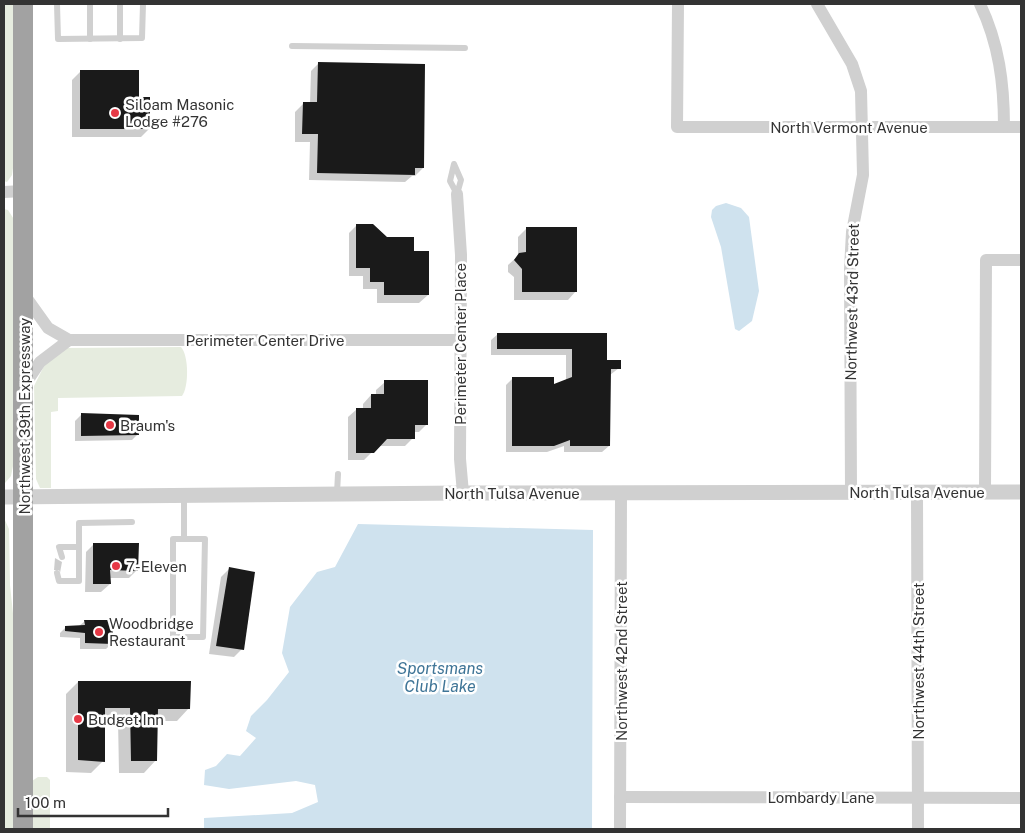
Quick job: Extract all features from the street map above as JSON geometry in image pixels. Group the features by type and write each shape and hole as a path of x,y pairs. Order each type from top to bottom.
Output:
{"highway":[{"name":"Northwest 39th Expressway","path":"23,4 13,191 24,293 22,388 24,497 23,829"}],"street":[{"name":"North Vermont Avenue","path":"678,4 676,127 1021,127"},
{"name":"Northwest 43rd Street","path":"817,4 856,74 861,91 863,175 853,224 850,269 850,492"},
{"path":"980,4 988,22 999,58 1004,99 1004,127"},
{"name":"Perimeter Center Place","path":"457,194 461,340 460,459 463,493"},
{"path":"986,492 986,260 1021,260"},
{"path":"22,388 40,362 68,340 48,328 24,293"},
{"name":"Perimeter Center Drive","path":"68,340 461,340"},
{"name":"Northwest 44th Street","path":"917,492 918,829"},
{"name":"North Tulsa Avenue","path":"4,497 463,493 1021,492"},
{"name":"Northwest 42nd Street","path":"620,829 621,493"},
{"name":"Lombardy Lane","path":"620,797 1021,798"}],"lane":[{"path":"57,4 58,39 142,38 143,4"},
{"path":"90,4 90,39"},
{"path":"120,4 120,39"},
{"path":"292,46 465,48"},
{"path":"337,495 338,474"},
{"path":"184,496 184,539"},
{"path":"59,574 59,581 79,581 79,523 132,522"},
{"path":"173,539 184,539 205,539 204,637 173,637 173,539"},
{"path":"59,556 59,547 79,547"}],"shaded area":[{"path":"4,4 15,4 14,161 12,175 7,182 4,181"},
{"path":"4,209 8,210 15,221 15,456 11,476 5,483"},
{"path":"181,347 187,364 186,386 182,396 58,398 58,411 51,412 51,488 40,488 36,479 34,386 45,364 67,348"},
{"path":"4,518 9,529 10,585 14,623 15,829 4,829"},
{"path":"38,777 47,777 50,780 50,829 32,829 32,781"}],"water":[{"path":"726,203 741,208 749,217 759,291 752,321 739,331 735,329 721,247 711,217 712,210 716,206"},
{"name":"Sportsmans Club Lake","path":"358,524 593,530 592,829 204,829 204,818 292,813 318,802 315,785 296,781 229,789 204,785 205,770 216,766 227,754 240,756 256,738 246,731 251,716 267,700 289,672 282,653 290,607 317,572 335,567"}],"building":[{"path":"318,62 425,64 424,168 415,168 415,175 317,173 318,134 302,134 303,102 317,102"},
{"name":"Siloam Masonic Lodge #276","path":"80,70 139,70 139,97 150,97 150,129 80,129"},
{"path":"356,224 373,224 387,237 414,237 414,251 429,251 429,295 384,295 384,282 370,282 370,268 356,268"},
{"path":"526,227 577,227 577,292 522,292 522,269 514,260 519,253 526,252"},
{"path":"497,333 607,333 607,360 621,360 621,369 611,369 610,446 570,446 570,440 554,446 512,446 512,377 554,377 554,384 572,377 572,349 497,349"},
{"path":"384,380 428,380 428,425 415,425 415,439 387,439 374,453 356,453 356,408 371,408 371,394 384,394"},
{"name":"Braum's","path":"81,413 139,415 139,435 81,436"},
{"name":"7-Eleven","path":"93,543 139,543 138,571 110,570 111,584 93,584"},
{"path":"229,567 255,572 244,650 216,646"},
{"path":"84,620 113,620 113,644 85,643 85,633 65,631 65,626 85,625"},
{"path":"78,681 191,681 190,709 158,709 157,761 131,761 130,708 105,708 105,762 78,760"}],"place":[{"name":"Siloam Masonic Lodge #276","path":"115,113"},
{"name":"Braum's","path":"110,425"},
{"name":"7-Eleven","path":"116,566"},
{"name":"Woodbridge Restaurant","path":"99,632"},
{"name":"Budget Inn","path":"78,719"}]}
